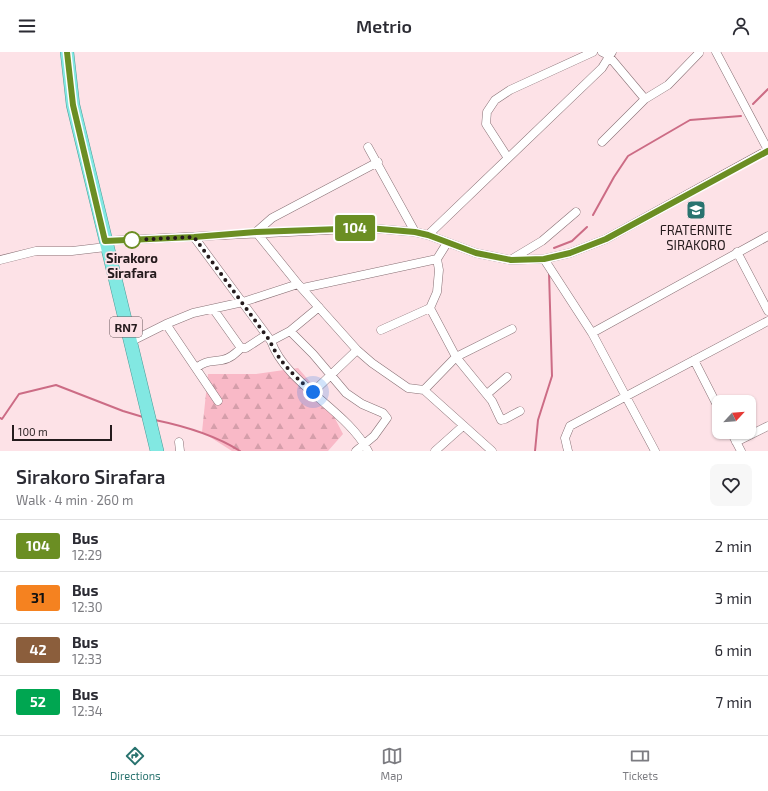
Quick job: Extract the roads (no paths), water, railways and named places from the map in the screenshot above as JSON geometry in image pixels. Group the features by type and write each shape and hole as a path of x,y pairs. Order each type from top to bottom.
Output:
{"highway":[{"name":"RN7","path":"67,52 73,105 157,451"}],"street":[{"path":"508,158 486,124 488,112 495,100 510,90 593,52"},
{"path":"602,142 645,99 668,85 699,52"},
{"path":"0,260 36,251 72,251 106,244 256,232 368,228 415,232 428,235 476,253 511,260 544,259 570,253 606,239 768,150 716,52"},
{"path":"428,235 602,68 608,53 645,99"},
{"path":"368,147 378,162 415,232"},
{"path":"256,232 272,218 378,162"},
{"path":"511,260 542,241 576,212"},
{"path":"256,232 357,350 372,363 408,388 424,390 463,426 484,442 492,451"},
{"path":"592,333 768,236"},
{"path":"194,237 243,302 274,349 298,380 313,392 356,433 366,448"},
{"path":"381,330 430,308 437,292 439,270 438,259 447,243"},
{"path":"737,252 768,311"},
{"path":"130,342 166,324 193,313 214,310 301,286 438,259"},
{"path":"544,259 592,333 655,451"},
{"path":"196,368 212,360 222,360 230,357 241,348 246,348 268,338 290,331 319,307"},
{"path":"430,308 456,357 487,394 501,420 505,420 520,411"},
{"path":"214,310 241,348"},
{"path":"568,451 565,438 570,426 768,321"},
{"path":"166,324 218,401"},
{"path":"424,390 456,357 512,329"},
{"path":"290,331 346,393 362,404 383,413 387,418 366,448 356,451"},
{"path":"313,392 332,376 357,350"},
{"path":"694,360 712,395"},
{"path":"487,394 507,377"},
{"path":"435,451 463,426"},
{"path":"736,442 768,426"},
{"path":"734,439 740,451"},
{"path":"179,442 180,451"}],"waterway":[{"path":"753,104 768,89"},
{"path":"593,215 614,177 628,156 690,120 741,116"},
{"path":"554,248 572,241 587,227"},
{"path":"535,451 538,420 552,376 549,272"},
{"path":"0,418 2,419 19,394 56,385 123,411 143,417"},
{"path":"155,420 199,432 220,440 240,451"}],"place":[{"name":"FRATERNITE SIRAKORO","path":"696,210"},
{"name":"Sirakoro Sirafara","path":"132,240"}]}
